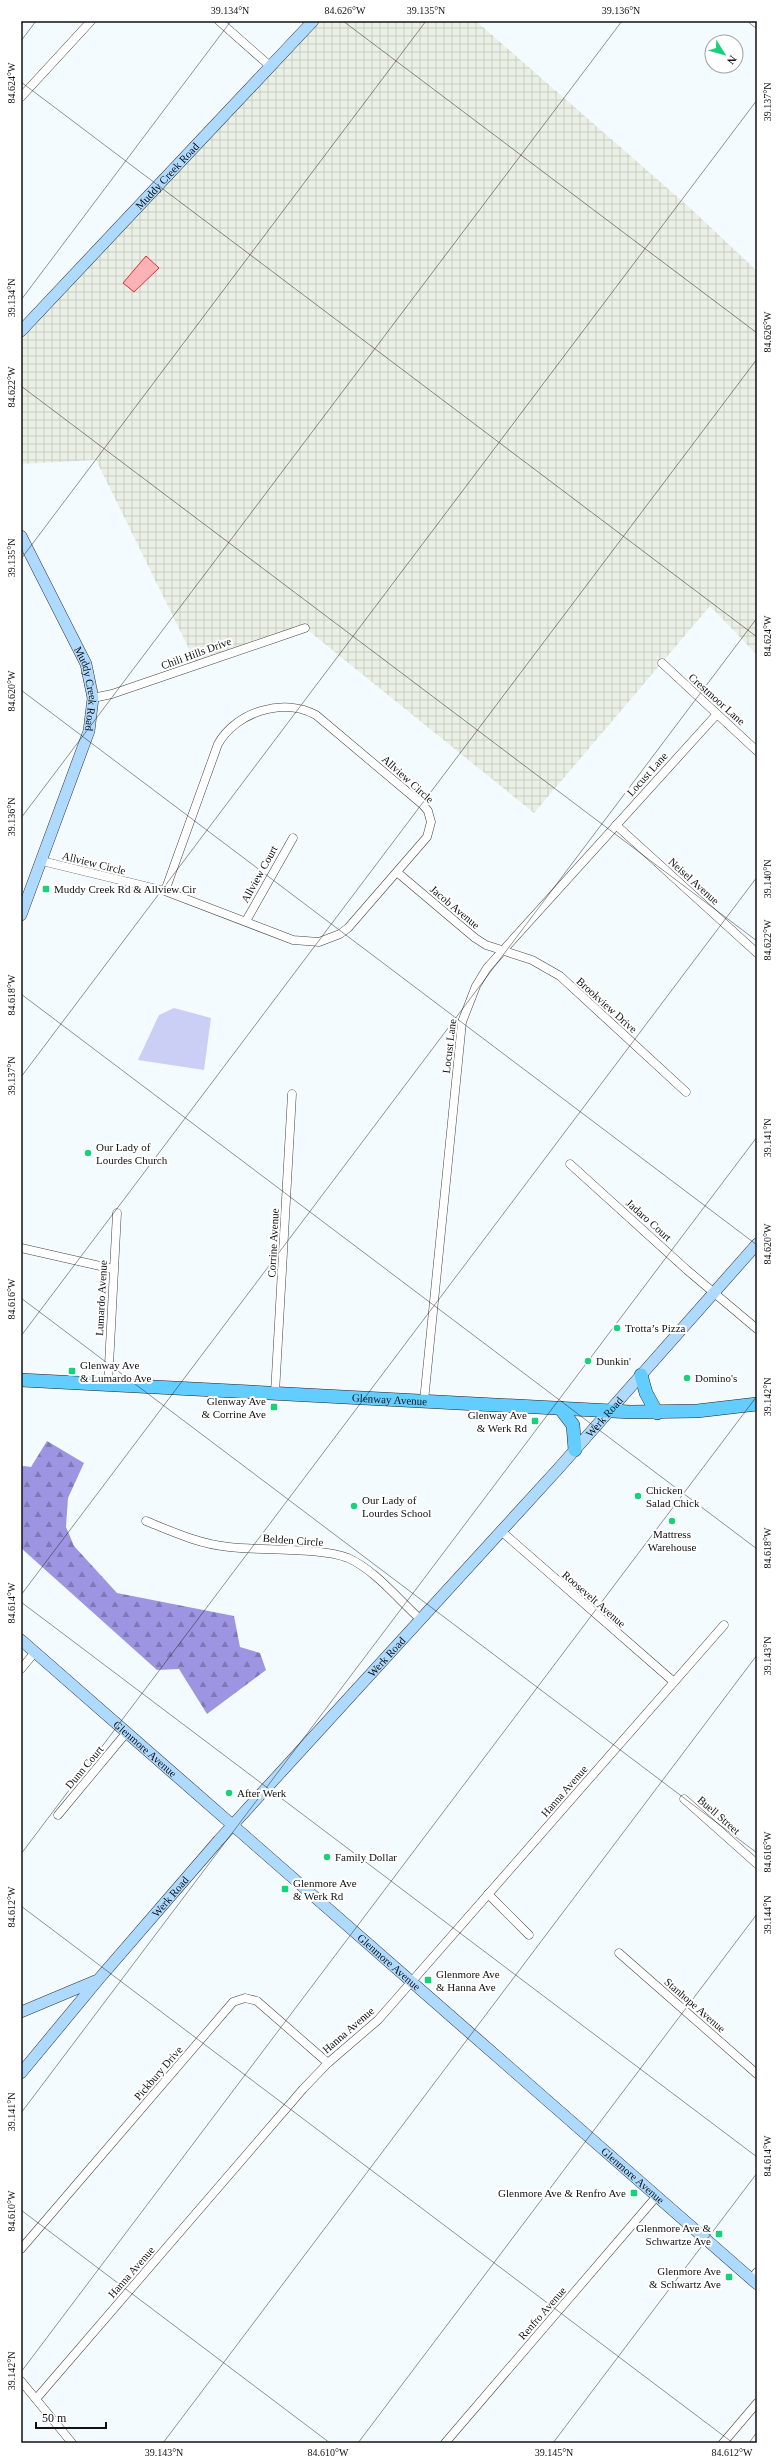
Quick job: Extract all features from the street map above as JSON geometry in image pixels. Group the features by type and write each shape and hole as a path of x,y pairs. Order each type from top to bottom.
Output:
{"main road":[{"path":"641,1374 646,1393 657,1412"},
{"name":"Glenway Avenue","path":"21,1380 275,1392 609,1411 657,1412 757,1404"},
{"path":"560,1408 573,1425 575,1450"}],"street":[{"path":"21,97 91,21"},
{"path":"219,21 270,66"},
{"name":"Muddy Creek Road","path":"21,330 313,21"},
{"name":"Muddy Creek Road","path":"21,536 86,664 94,698 89,731 21,915"},
{"name":"Chili Hills Drive","path":"94,698 112,694 305,628"},
{"name":"Crestmoor Lane","path":"662,663 757,751"},
{"name":"Allview Circle","path":"42,861 165,891 293,940 308,942 328,940 348,928 427,837 431,822 428,811 316,714 306,709 284,706 248,716 236,723 222,737 165,891"},
{"name":"Locust Lane","path":"424,1401 462,1022 476,986 487,968 717,714"},
{"name":"Neisel Avenue","path":"616,825 757,953"},
{"name":"Allview Court","path":"246,921 293,838"},
{"name":"Jacob Avenue","path":"398,872 475,938 486,945 504,949"},
{"name":"Brookview Drive","path":"504,949 532,960 560,976 686,1092"},
{"name":"Corrine Avenue","path":"275,1392 292,1094"},
{"name":"Jadaro Court","path":"570,1164 757,1329"},
{"name":"Lumardo Avenue","path":"108,1384 117,1213"},
{"name":"Werk Road","path":"21,2073 98,1980 232,1826 575,1450 757,1244"},
{"path":"21,1248 113,1269"},
{"name":"Belden Circle","path":"146,1521 187,1538 230,1548 337,1554 360,1565 420,1619"},
{"name":"Roosevelt Avenue","path":"501,1531 674,1682"},
{"name":"Hanna Avenue","path":"36,2399 303,2089 328,2063 369,2028 411,1982 724,1626"},
{"name":"Glenmore Avenue","path":"21,1640 656,2197 755,2278"},
{"path":"21,1668 35,1652"},
{"name":"Dunn Court","path":"58,1815 127,1732"},
{"name":"Buell Street","path":"684,1799 757,1864"},
{"path":"488,1894 529,1935"},
{"name":"Stanhope Avenue","path":"619,1953 757,2074"},
{"path":"21,2012 98,1980"},
{"name":"Pickbury Drive","path":"21,2249 233,2002 245,1998 257,2001 328,2063"},
{"name":"Renfro Avenue","path":"445,2443 656,2197"},
{"path":"21,2381 72,2443"},
{"path":"723,2443 757,2403"}],"shaded area":[{"path":"313,21 476,21 689,207 757,271 757,655 710,606 534,813 305,628 197,665 96,460 21,464 21,331"},
{"path":"146,256 159,268 134,292 123,283"},
{"path":"174,1008 211,1018 204,1070 138,1060 159,1015"}],"green space":[{"path":"47,1441 84,1463 68,1498 66,1527 74,1546 117,1593 234,1616 240,1647 260,1653 266,1670 207,1714 179,1669 157,1670 21,1548 21,1466 31,1467"}],"place":[{"name":"Muddy Creek Rd & Allview Cir","path":"46,889"},
{"name":"Our Lady of Lourdes Church","path":"88,1153"},
{"name":"Trotta’s Pizza","path":"617,1328"},
{"name":"Dunkin'","path":"588,1361"},
{"name":"Glenway Ave & Lumardo Ave","path":"72,1371"},
{"name":"Domino's","path":"687,1378"},
{"name":"Glenway Ave & Corrine Ave","path":"274,1407"},
{"name":"Glenway Ave & Werk Rd","path":"535,1421"},
{"name":"Chicken Salad Chick","path":"638,1496"},
{"name":"Our Lady of Lourdes School","path":"354,1506"},
{"name":"Mattress Warehouse","path":"672,1521"},
{"name":"After Werk","path":"229,1793"},
{"name":"Family Dollar","path":"327,1857"},
{"name":"Glenmore Ave & Werk Rd","path":"285,1889"},
{"name":"Glenmore Ave & Hanna Ave","path":"428,1980"},
{"name":"Glenmore Ave & Renfro Ave","path":"634,2193"},
{"name":"Glenmore Ave & Schwartze Ave","path":"719,2234"},
{"name":"Glenmore Ave & Schwartz Ave","path":"729,2277"}]}
